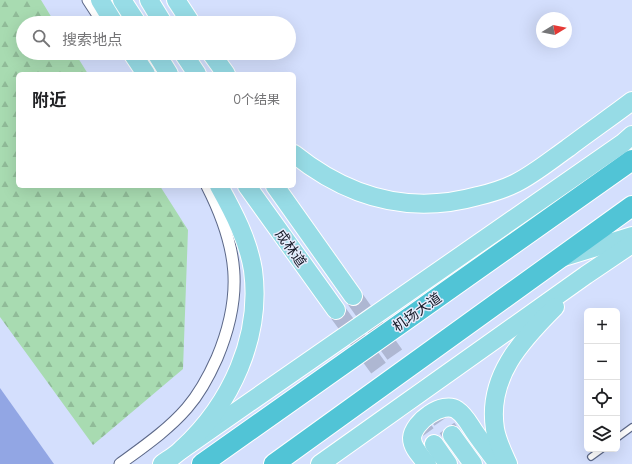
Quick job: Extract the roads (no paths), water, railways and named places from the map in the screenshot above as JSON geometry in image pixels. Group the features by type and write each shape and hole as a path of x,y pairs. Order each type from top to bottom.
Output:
{"highway":[{"name":"机场大道","path":"202,464 632,160"},
{"path":"274,464 632,206"}],"main road":[{"path":"100,0 110,16"},
{"path":"122,0 132,16"},
{"path":"149,0 159,16"},
{"path":"176,0 186,16"},
{"path":"137,60 145,72"},
{"path":"160,60 168,72"},
{"path":"188,60 196,72"},
{"path":"217,60 225,72"},
{"path":"296,156 309,166 335,182 350,190 368,195 401,203 413,204 434,204 464,200 491,193 515,184 547,163 632,101"},
{"path":"162,464 623,143 632,135"},
{"path":"181,450 203,427 223,400 241,365 249,337 254,308 253,270 243,234 220,188"},
{"name":"成林道","path":"248,188 336,310"},
{"name":"成林道","path":"276,188 353,296"},
{"path":"560,259 632,236"},
{"path":"320,464 632,244"},
{"path":"508,464 500,446 494,424 495,400 499,382 507,363 522,343 586,275"},
{"path":"427,464 414,448 412,438 415,429 421,421 438,410 447,407 456,409 464,416 498,464"},
{"path":"452,435 473,464"},
{"path":"434,444 448,464"}],"street":[{"path":"88,0 98,16"},
{"path":"126,60 134,72"},
{"path":"120,464 167,428 187,408 201,390 212,368 230,321 234,282 233,260 228,235 219,209 208,188"}],"lane":[{"path":"620,436 632,427"},
{"path":"591,457 598,452"}],"water":[{"path":"0,388 54,464 0,464"}],"tunnel":[{"path":"353,296 452,435"},
{"path":"336,310 434,444"}]}
